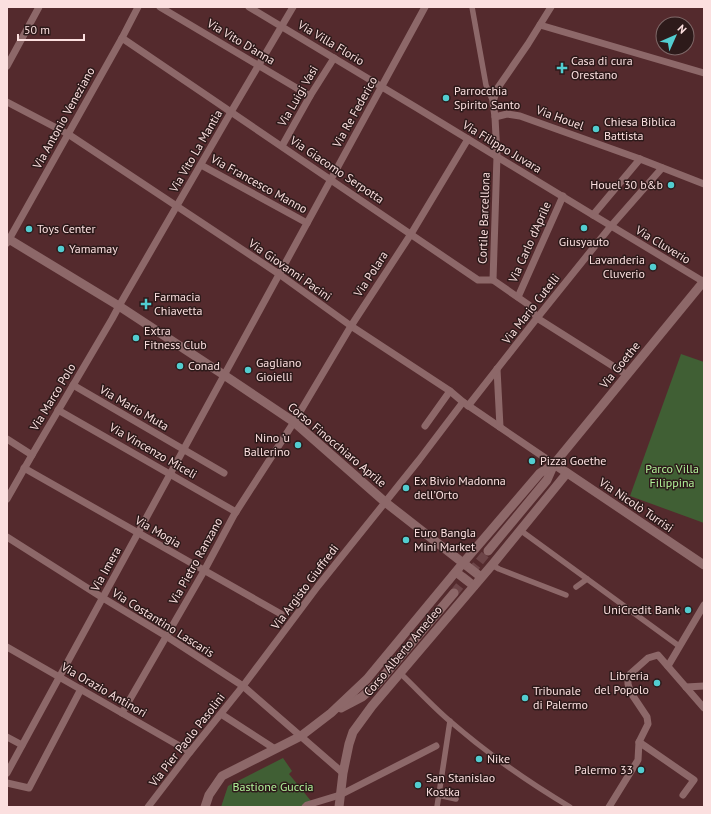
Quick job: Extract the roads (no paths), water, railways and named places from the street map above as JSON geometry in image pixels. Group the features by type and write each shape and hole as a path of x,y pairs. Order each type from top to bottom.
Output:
{"street":[{"path":"7,66 10,55 39,7"},
{"name":"Via Antonio Veneziano","path":"8,240 138,7"},
{"name":"Via Vito D'anna","path":"160,7 310,96"},
{"name":"Via Villa Florio","path":"249,7 382,86"},
{"name":"Via Vito La Mantia","path":"119,306 293,7"},
{"name":"Via Re Federico","path":"224,375 425,7"},
{"path":"472,7 486,85 493,102"},
{"path":"493,102 497,89 551,7"},
{"path":"540,24 704,73"},
{"name":"Via Giacomo Serpotta","path":"122,38 478,280 493,280 529,305 537,318"},
{"name":"Via Luigi Vasi","path":"282,146 310,96 334,58"},
{"name":"Via Filippo Juvara","path":"382,86 611,226"},
{"name":"Via Giovanni Pacini","path":"7,102 68,134 279,274 350,326 450,391 466,404 554,464"},
{"name":"Cortile Barcellona","path":"493,102 496,117 497,156 493,280"},
{"name":"Via Houel","path":"496,117 507,114 520,116 640,159 704,184"},
{"name":"Via Polara","path":"294,422 350,326 411,234 468,139"},
{"path":"593,215 640,159"},
{"name":"Via Francesco Manno","path":"201,165 307,223"},
{"name":"Via Mario Cutelli","path":"466,404 497,369 611,226 662,168"},
{"name":"Via Carlo d'Aprile","path":"518,297 563,196"},
{"name":"Via Cluverio","path":"611,226 704,281"},
{"name":"Corso Finocchiaro Aprile","path":"8,240 119,306 294,422 385,502 481,577"},
{"name":"Via Goethe","path":"554,464 704,281"},
{"name":"Via Marco Polo","path":"7,499 119,306"},
{"path":"537,318 627,375"},
{"path":"497,369 500,427"},
{"name":"Via Imera","path":"7,773 224,375"},
{"name":"Via Mario Muta","path":"73,386 224,473"},
{"path":"425,426 450,391"},
{"name":"Via Argisto Giuffredi","path":"243,686 318,586 466,404"},
{"name":"Via Vincenzo Miceli","path":"58,410 236,512"},
{"name":"Via Pietro Ranzano","path":"122,713 204,571 236,512 294,422"},
{"path":"7,438 32,455"},
{"path":"488,551 547,480 554,464"},
{"name":"Via Nicolò Turrisi","path":"554,464 704,565"},
{"name":"Corso Alberto Amedeo","path":"331,714 367,679 540,473 554,464"},
{"name":"Via Mogia","path":"24,468 281,614"},
{"name":"Corso Alberto Amedeo","path":"339,807 343,773 349,744 358,726 372,706 492,565 567,473"},
{"path":"520,530 679,646"},
{"name":"Via Costantino Lascaris","path":"7,538 166,636 243,686 343,773"},
{"path":"492,565 566,594"},
{"path":"456,572 474,586"},
{"path":"576,587 587,580"},
{"name":"Corso Alberto Amedeo","path":"205,807 209,795 222,776 301,736 331,714 362,697 377,684 454,593"},
{"path":"668,666 704,605"},
{"name":"Via Orazio Antinori","path":"7,647 190,752"},
{"path":"609,806 638,760 639,742 648,726 647,717 631,693 628,684 630,674 648,658 658,655 704,708"},
{"path":"400,673 450,721 491,755 528,781 570,807"},
{"name":"Via Pier Paolo Pasolini","path":"148,807 243,686"},
{"path":"686,687 704,686"},
{"path":"7,783 29,788 81,689"},
{"path":"221,714 275,749"},
{"path":"437,807 450,721"},
{"path":"7,737 22,745"},
{"path":"639,742 694,780 683,796"},
{"path":"305,807 307,805 340,795 436,746"},
{"path":"438,795 456,799"}],"tunnel":[{"path":"454,593 488,551"}],"place":[{"name":"Casa di cura Orestano","path":"562,68"},
{"name":"Parrocchia Spirito Santo","path":"446,98"},
{"name":"Chiesa Biblica Battista","path":"596,129"},
{"name":"Houel 30 b&b","path":"671,185"},
{"name":"Giusyauto","path":"584,228"},
{"name":"Toys Center","path":"29,229"},
{"name":"Yamamay","path":"61,249"},
{"name":"Lavanderia Cluverio","path":"653,267"},
{"name":"Farmacia Chiavetta","path":"146,304"},
{"name":"Extra Fitness Club","path":"136,338"},
{"name":"Conad","path":"180,366"},
{"name":"Gagliano Gioielli","path":"248,370"},
{"name":"Nino 'u Ballerino","path":"298,445"},
{"name":"Pizza Goethe","path":"532,461"},
{"name":"Ex Bivio Madonna dell’Orto","path":"406,488"},
{"name":"Euro Bangla Mini Market","path":"406,540"},
{"name":"UniCredit Bank","path":"688,610"},
{"name":"Libreria del Popolo","path":"657,683"},
{"name":"Tribunale di Palermo","path":"525,698"},
{"name":"Nike","path":"479,759"},
{"name":"Palermo 33","path":"641,770"},
{"name":"San Stanislao Kostka","path":"418,785"}],"park label":[{"name":"Parco Villa Filippina","path":"672,476"},
{"name":"Bastione Guccia","path":"273,787"}]}
